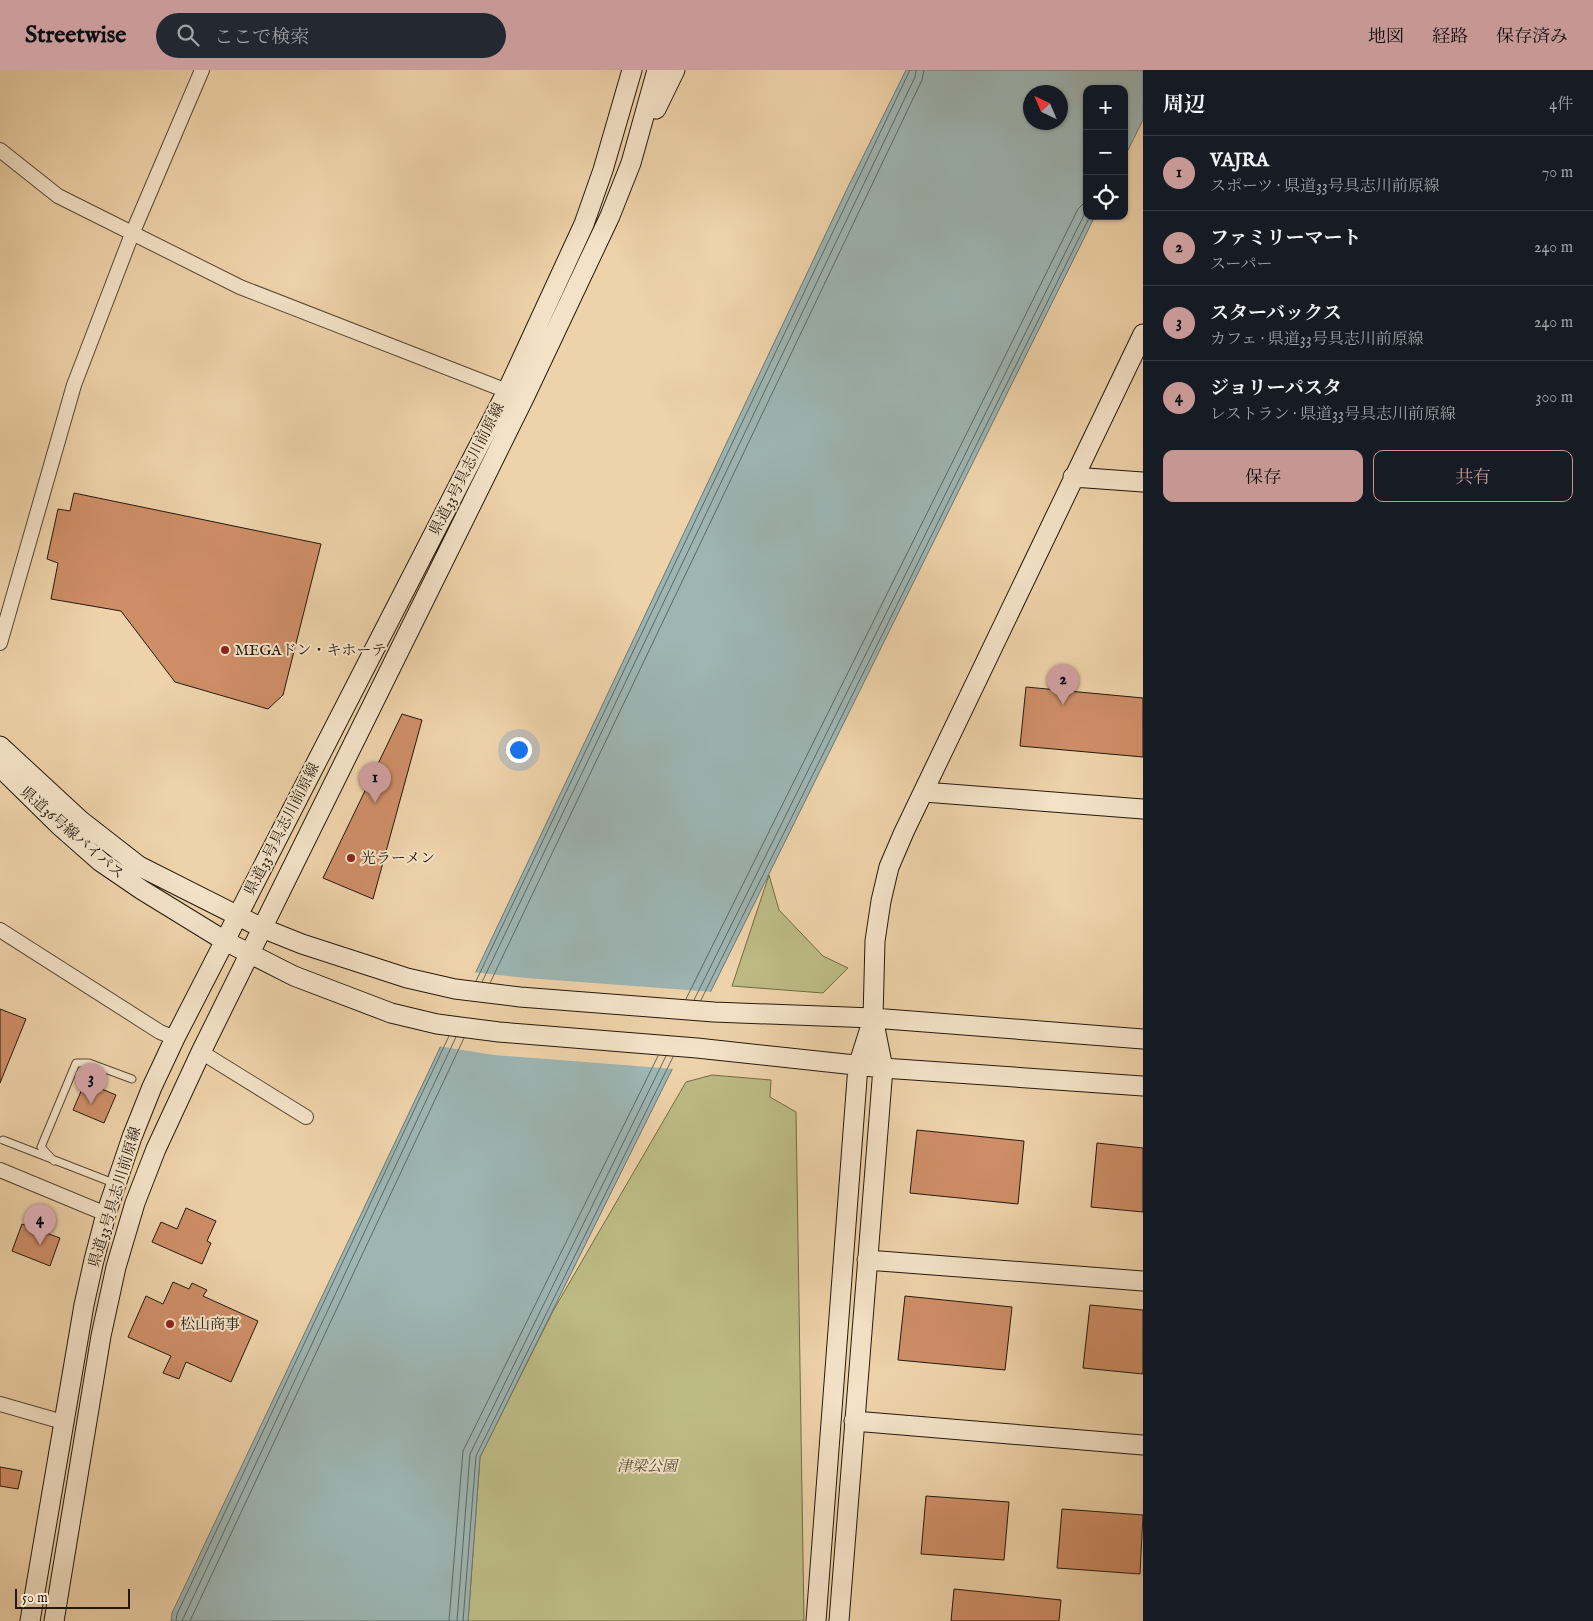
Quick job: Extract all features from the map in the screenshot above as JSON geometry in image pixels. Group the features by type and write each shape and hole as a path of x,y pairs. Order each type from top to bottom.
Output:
{"street":[{"path":"0,641 74,385 132,234 202,70"},
{"name":"県道33号具志川前原線","path":"30,1621 84,1305 106,1214 152,1087 174,1038 506,391 584,224 604,170 632,70"},
{"name":"県道33号具志川前原線","path":"54,1621 101,1336 116,1267 135,1203 156,1149 249,954 524,398 610,216 631,162 658,70"},
{"path":"631,162 675,70"},
{"path":"0,150 58,196 240,287 506,391"},
{"path":"839,1621 866,1260 884,1068 873,1018 873,970 881,900 889,867 1073,477 1143,334"},
{"path":"1073,477 1143,482"},
{"name":"県道36号線バイパス","path":"0,746 80,820 139,866 262,928 363,966 455,989 520,997 714,1012 873,1018 1143,1039"},
{"name":"県道36号線バイパス","path":"0,767 59,825 102,862 225,941 294,976 350,1000 391,1013 437,1024 537,1035 697,1048 858,1066 1143,1086"},
{"path":"924,792 1143,809"},
{"path":"0,930 160,1032 174,1038"},
{"path":"816,1621 858,1066 873,1018"},
{"path":"201,1052 306,1117"},
{"path":"0,1170 106,1214"},
{"path":"866,1260 1143,1281"},
{"path":"0,1404 63,1422"},
{"path":"854,1421 1143,1444"}],"lane":[{"path":"54,1161 41,1147 76,1063 89,1063 132,1079"},
{"path":"3,1140 116,1184"}],"green space":[{"path":"769,875 779,910 823,956 848,968 823,993 732,986"},
{"name":"津梁公園","path":"712,1075 771,1080 770,1097 796,1112 804,1621 468,1621 480,1457 553,1311 686,1082"}],"water":[{"path":"906,70 1143,70 1143,120 1128,150 1128,85 1083,85 1083,220 1093,220 480,1457 468,1621 171,1621 172,1613 847,189"}],"pier":[{"path":"472,972 714,992 675,1069 494,1055 437,1046"}],"building":[{"path":"74,493 321,544 283,695 268,709 175,682 121,611 51,599 58,563 47,559 58,509 70,511"},
{"path":"1026,687 1143,698 1143,757 1020,746"},
{"path":"402,714 422,720 373,899 323,878"},
{"path":"0,1009 26,1019 0,1083"},
{"path":"85,1082 116,1095 104,1123 73,1110"},
{"path":"917,1130 1024,1141 1018,1204 910,1193"},
{"path":"1097,1143 1143,1148 1143,1212 1091,1207"},
{"path":"186,1208 216,1221 207,1241 211,1243 202,1264 152,1242 161,1222 177,1229"},
{"path":"22,1224 60,1238 50,1266 12,1251"},
{"path":"173,1282 189,1289 192,1283 207,1290 203,1296 258,1321 231,1382 186,1362 179,1379 163,1373 171,1356 128,1337 146,1296 163,1304"},
{"path":"905,1296 1012,1307 1005,1370 898,1360"},
{"path":"1090,1305 1143,1310 1143,1374 1083,1368"},
{"path":"0,1467 22,1471 18,1489 0,1486"},
{"path":"926,1496 1009,1502 1004,1560 921,1554"},
{"path":"1062,1509 1143,1515 1140,1574 1057,1568"},
{"path":"954,1589 1061,1600 1059,1621 951,1621"}],"place":[{"name":"MEGAドン・キホーテ","path":"225,650"},
{"name":"ファミリーマート","path":"1063,705"},
{"name":"VAJRA","path":"375,803"},
{"name":"光ラーメン","path":"351,858"},
{"name":"スターバックス","path":"91,1104"},
{"name":"ジョリーパスタ","path":"40,1245"},
{"name":"松山商事","path":"170,1324"}]}
